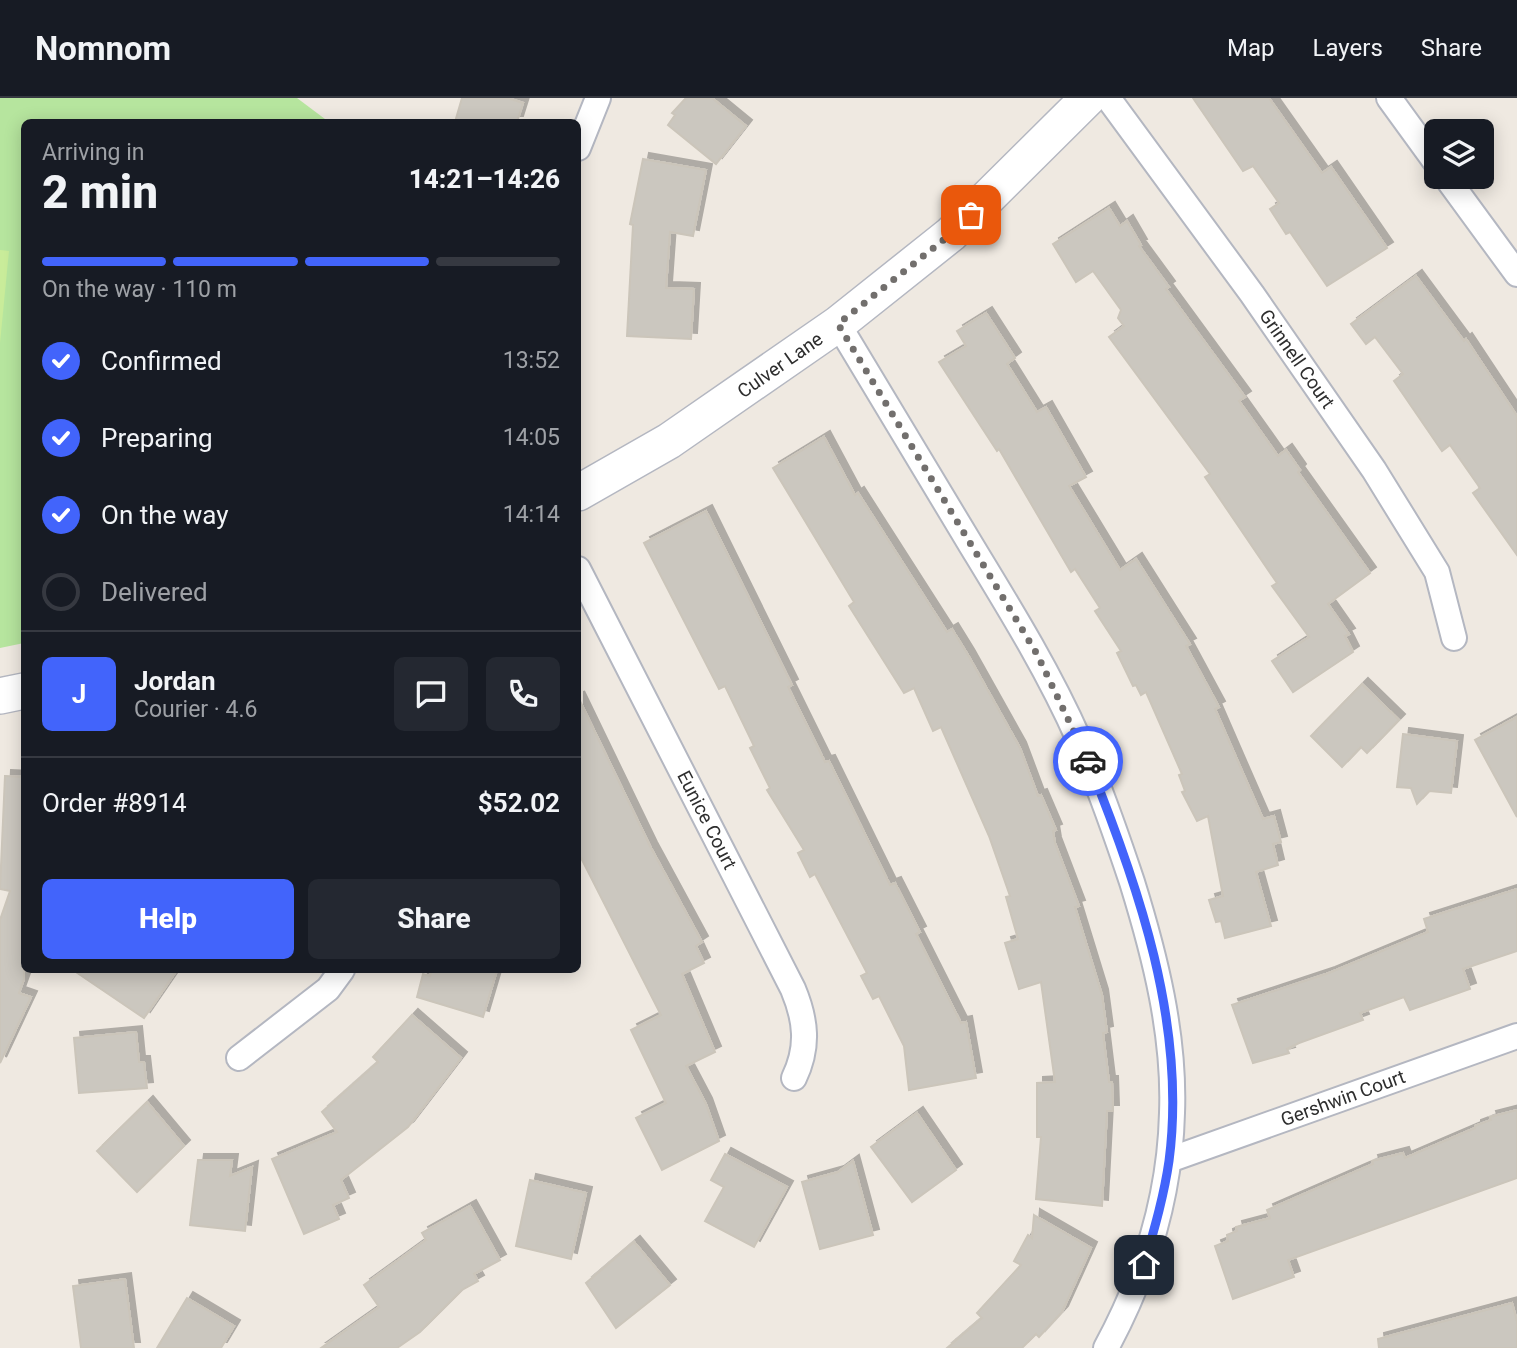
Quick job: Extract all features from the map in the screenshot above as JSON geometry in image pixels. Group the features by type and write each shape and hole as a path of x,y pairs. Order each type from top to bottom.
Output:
{"street":[{"path":"581,140 598,98"},
{"name":"Culver Lane","path":"581,491 669,441 838,324 951,234 1088,98"},
{"name":"Grinnell Court","path":"1108,98 1252,294 1374,470 1437,572 1454,638"},
{"path":"1389,98 1424,146"},
{"path":"1455,189 1517,274"},
{"path":"838,324 1037,654 1079,740 1108,810 1143,919 1164,1005 1172,1065 1169,1160 1158,1219 1144,1265 1106,1348"},
{"name":"Eunice Court","path":"581,575 793,989 803,1013 806,1039 794,1078"},
{"path":"0,696 21,692"},
{"path":"239,1058 328,989 340,973"},
{"name":"Gershwin Court","path":"1169,1160 1517,1036"}],"green space":[{"path":"0,98 297,98 325,119 21,119 21,644 0,648"},
{"path":"0,250 9,251 0,343"}],"building":[{"path":"462,98 508,98 523,103 518,119 456,119"},
{"path":"686,98 712,98 746,126 716,164 668,125 675,115 672,113"},
{"path":"1193,98 1269,98 1322,173 1331,167 1387,248 1327,286 1290,232 1286,234 1270,209 1279,203 1253,166 1243,171"},
{"path":"643,159 706,170 693,236 670,232 666,288 694,289 691,339 627,336 633,225 630,224"},
{"path":"1109,208 1120,226 1127,221 1141,245 1139,246 1169,287 1166,289 1245,397 1239,401 1278,456 1286,450 1300,470 1298,472 1370,573 1328,604 1349,634 1345,636 1353,652 1293,692 1272,661 1309,637 1272,586 1277,583 1205,477 1210,474 1109,337 1124,326 1118,318 1121,310 1093,271 1076,282 1053,244"},
{"path":"1416,276 1464,341 1466,339 1517,416 1517,555 1473,493 1480,488 1450,445 1442,451 1394,381 1403,374 1375,337 1366,344 1351,324"},
{"path":"986,313 1015,358 1007,364 1037,412 1046,407 1086,477 1069,486 1120,570 1136,559 1190,644 1186,646 1219,707 1215,709 1263,819 1274,816 1281,842 1273,844 1278,865 1256,872 1271,926 1225,938 1221,921 1216,922 1209,900 1223,896 1208,816 1197,821 1182,792 1185,791 1179,775 1182,774 1146,692 1141,695 1136,685 1133,686 1117,653 1121,651 1095,611 1100,608 1075,569 1071,572 999,449 997,451 939,362 966,346 957,331"},
{"path":"824,437 855,495 858,493 947,632 952,629 968,655 1020,748 1038,796 1041,795 1056,830 1053,831 1055,843 1079,906 1075,907 1102,995 1107,1032 1103,1033 1109,1082 1112,1082 1113,1111 1107,1111 1102,1206 1036,1199 1041,1137 1037,1137 1037,1083 1055,1082 1041,982 1019,989 1005,943 1018,939 1006,897 1010,896 989,836 941,727 933,731 914,688 904,693 849,606 854,602 773,468"},
{"path":"706,511 792,685 788,687 825,762 829,761 890,885 895,883 920,932 916,934 961,1023 966,1022 976,1078 909,1090 904,1046 879,996 873,999 861,976 867,973 815,874 810,877 798,853 804,850 767,790 770,788 750,748 754,746 725,686 719,689 644,543"},
{"path":"1362,684 1399,720 1367,753 1361,747 1342,767 1311,736"},
{"path":"581,703 651,848 702,942 696,946 704,963 682,974 715,1052 686,1066 706,1104 719,1141 662,1170 636,1118 666,1103 631,1030 661,1015 581,858"},
{"path":"1517,717 1517,817 1475,740"},
{"path":"1403,734 1457,741 1451,793 1429,791 1417,804 1411,788 1397,787"},
{"path":"5,776 21,777 21,973 24,973 24,979 19,993 31,997 0,1063 0,920 10,891 0,889"},
{"path":"1517,889 1517,951 1463,969 1470,989 1410,1010 1404,997 1360,1013 1363,1020 1299,1043 1287,1049 1289,1053 1253,1063 1232,1005 1329,973 1428,932 1424,919"},
{"path":"77,973 175,973 144,1018"},
{"path":"431,973 496,973 483,1017 417,997 423,974 430,976"},
{"path":"412,1015 461,1058 408,1127 341,1180 349,1198 333,1205 339,1219 304,1234 272,1159 337,1132 322,1112 378,1062 373,1057"},
{"path":"136,1032 139,1062 144,1062 147,1088 79,1093 74,1038"},
{"path":"147,1102 184,1146 137,1192 97,1151"},
{"path":"1517,1110 1517,1178 1288,1260 1294,1277 1233,1299 1215,1246 1228,1241 1227,1235 1237,1231 1236,1227 1270,1218 1267,1210 1373,1164 1372,1161 1403,1153 1405,1158 1475,1128 1491,1120 1490,1117"},
{"path":"917,1113 956,1170 912,1202 871,1147"},
{"path":"725,1154 787,1187 754,1247 705,1221 724,1187 711,1180"},
{"path":"198,1160 232,1160 230,1176 252,1167 245,1231 190,1225"},
{"path":"853,1161 873,1235 820,1249 802,1182 838,1172"},
{"path":"530,1180 586,1193 571,1259 516,1246"},
{"path":"470,1206 500,1260 474,1274 478,1281 462,1290 420,1332 397,1348 321,1348 379,1307 364,1285 426,1240 422,1233"},
{"path":"1034,1215 1091,1248 1062,1312 1039,1337 1036,1334 1022,1348 947,1348 982,1318 977,1313 1021,1265 1014,1261 1028,1235 1032,1238"},
{"path":"634,1242 670,1285 616,1328 586,1283"},
{"path":"125,1279 134,1348 81,1348 73,1286"},
{"path":"187,1298 234,1326 221,1348 157,1348"},
{"path":"1512,1303 1517,1321 1517,1348 1379,1348 1378,1339"}],"way so far":[{"path":"971,215 838,324 1037,654 1088,761"}],"route":[{"path":"1088,761 1108,810 1143,919 1164,1005 1172,1065 1169,1160 1158,1219 1144,1265"}]}
